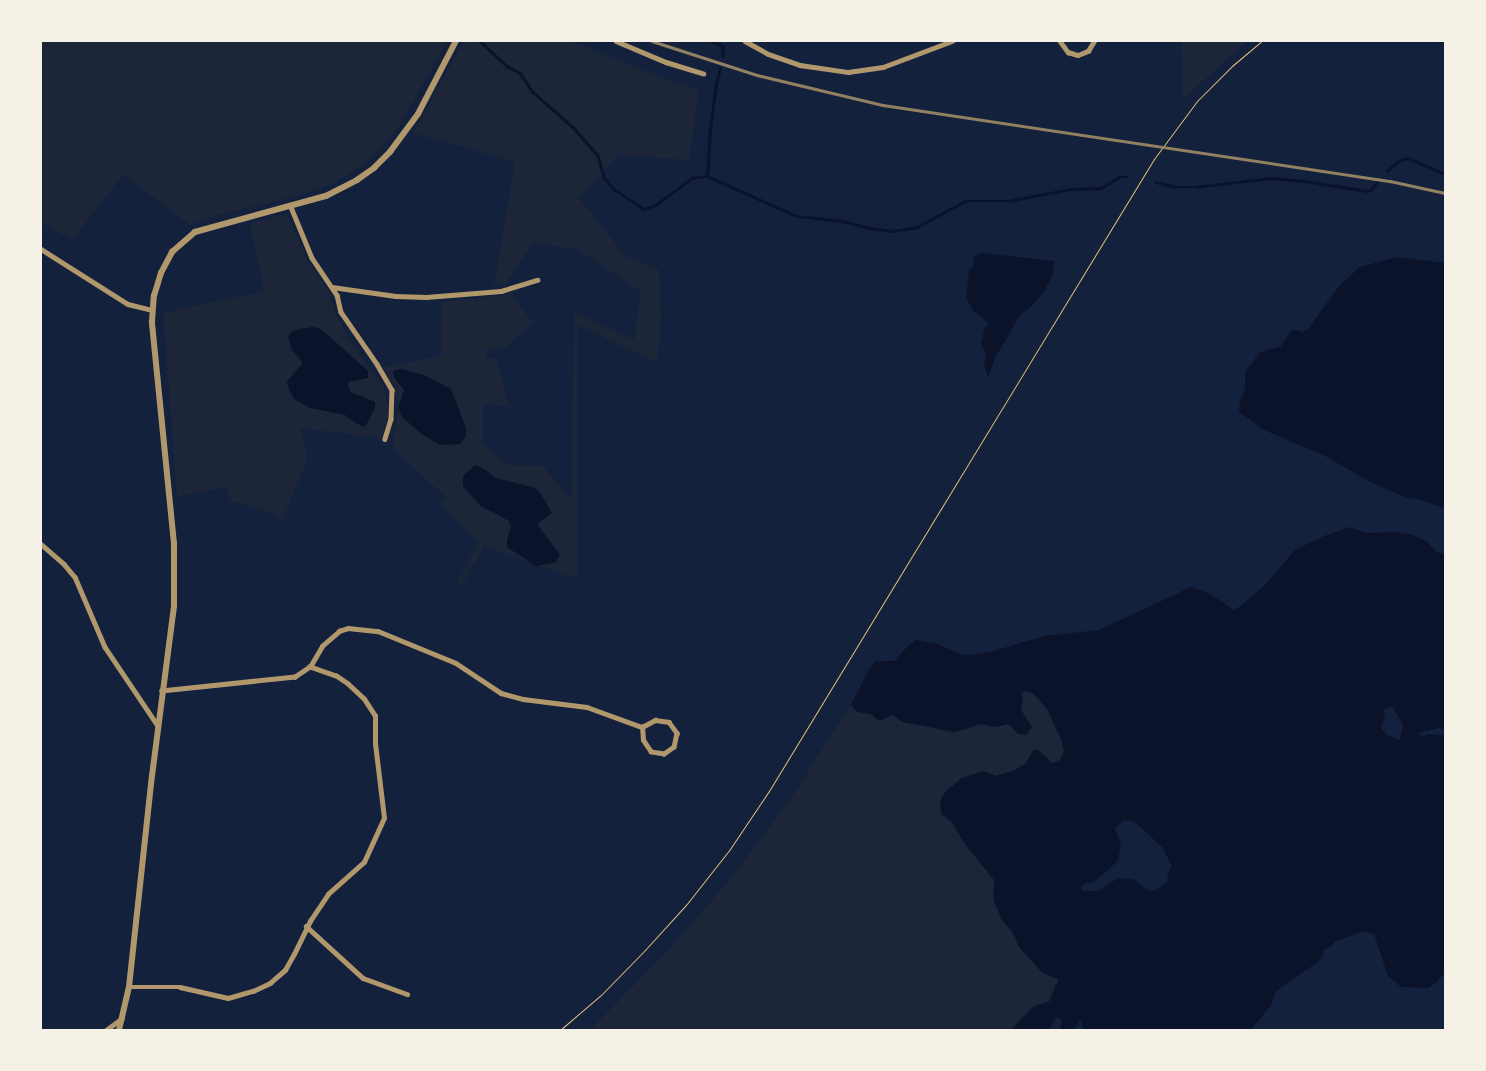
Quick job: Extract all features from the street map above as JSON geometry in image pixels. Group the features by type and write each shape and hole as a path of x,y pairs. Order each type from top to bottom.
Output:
{"street":[{"path":"119,1030 124,1018 129,987 162,691 173,625 175,587 174,544 152,310 154,296 166,261 187,237 205,228 291,207 326,196 342,189 374,168 390,152 418,114 456,41"},
{"path":"616,41 666,62 703,73"},
{"path":"745,41 768,54 800,65 848,72 883,67 952,41"},
{"path":"1060,41 1068,52 1078,55 1088,52 1094,41"},
{"path":"291,207 312,258 337,295 341,312 377,364 392,390 391,419 385,439"},
{"path":"41,248 128,304 152,310"},
{"path":"332,287 395,296 426,297 501,291 537,280"},
{"path":"41,544 64,564 75,577 105,647 158,726"},
{"path":"162,691 295,678 310,667 322,646 339,631 348,628 378,631 456,663 502,693 523,699 587,707 642,727 658,720 669,722 677,734 674,747 662,754 651,752 644,743 642,727"},
{"path":"129,987 180,987 228,998 253,991 270,982 285,970 306,926 328,894 364,862 384,818 375,744 375,716 364,699 348,684 336,676 310,667"},
{"path":"306,926 363,978 407,994"},
{"path":"106,1030 124,1018"}],"path":[{"path":"560,1030 601,995 660,934 710,876 750,820 1154,159 1176,127 1217,80 1262,41"}],"shaded area":[{"path":"41,41 446,42 391,138 366,163 334,183 305,194 213,216 191,225 123,175 72,240 41,222"},
{"path":"464,41 570,41 652,74 699,90 689,160 619,155 579,198 625,256 659,270 661,316 658,363 578,325 578,579 484,546 462,585 457,584 478,542 440,504 446,497 398,454 392,443 397,419 398,401 392,383 382,367 441,356 442,302 511,294 533,323 504,348 486,350 487,359 496,358 509,406 483,405 483,444 508,465 543,466 571,500 574,312 634,340 641,292 578,250 534,242 505,285 494,285 515,162 413,133"},
{"path":"1181,41 1247,41 1183,99"},
{"path":"287,214 307,259 327,289 335,312 350,341 384,387 389,414 381,438 300,428 308,457 282,521 276,514 231,501 226,487 177,497 163,313 264,291 250,223"},
{"path":"981,253 1054,261 1053,274 1044,292 1030,308 1021,314 995,358 988,378 984,364 986,355 981,343 985,327 989,325 979,314 974,312 966,298 969,270 973,266 974,257"},
{"path":"1397,257 1445,263 1445,509 1419,499 1408,498 1372,483 1327,457 1264,430 1239,412 1240,400 1245,390 1245,373 1259,353 1281,346 1291,331 1303,332 1308,329 1339,286 1360,267"},
{"path":"313,327 321,329 368,371 368,378 349,382 348,386 351,392 375,402 375,408 365,427 355,423 345,415 310,408 294,399 287,381 303,363 292,350 288,337 291,332"},
{"path":"402,369 424,375 451,389 466,428 466,436 460,444 440,445 422,434 403,418 398,408 404,390 395,379 393,373 395,370"},
{"path":"475,465 496,478 532,487 539,491 552,513 537,524 560,555 555,563 536,566 507,547 511,527 509,521 481,506 463,486 463,476"},
{"path":"1350,527 1366,533 1394,532 1410,534 1426,541 1437,552 1445,554 1445,731 1439,728 1418,733 1424,737 1426,734 1440,735 1445,733 1445,972 1437,982 1428,988 1401,987 1388,976 1374,934 1364,931 1334,942 1332,946 1324,950 1323,956 1318,962 1276,991 1271,1005 1251,1030 1084,1030 1081,1019 1074,1030 1060,1030 1062,1021 1059,1017 1055,1018 1049,1030 1011,1030 1034,1006 1050,1001 1059,980 1042,972 1019,947 1012,931 1002,920 994,902 994,880 964,843 952,822 941,814 940,801 945,792 962,778 984,771 996,776 1015,770 1026,763 1034,749 1052,763 1059,762 1064,751 1061,739 1047,709 1034,694 1026,691 1021,693 1023,700 1021,710 1032,727 1026,735 1018,734 1009,724 995,727 980,724 955,732 903,722 892,715 879,721 871,714 857,712 851,704 870,668 876,661 894,661 916,640 938,644 960,654 970,655 990,652 1044,636 1099,630 1191,587 1210,594 1234,610 1266,584 1295,550 1324,536","holes":["1390,706 1403,725 1400,740 1387,735 1381,728 1385,717 1383,710","1123,820 1133,821 1162,847 1172,866 1167,882 1153,891 1147,890 1134,879 1118,878 1098,891 1083,891 1081,887 1095,881 1118,861 1121,844 1115,829"]},
{"path":"1023,691 1034,694 1047,709 1064,746 1062,759 1052,763 1039,751 1033,751 1026,763 1015,770 996,776 988,773 974,774 962,778 945,792 948,820 994,880 992,896 1002,920 1038,969 1059,980 1047,1003 1038,1005 1021,1018 1011,1030 590,1030 667,952 732,877 792,797 851,704 853,709 861,713 871,714 877,720 882,720 892,715 903,722 949,732 966,730 985,724 995,727 1009,724 1016,731 1032,727 1021,710"}],"waterway":[{"path":"480,41 507,66 520,73 533,92 574,128 598,156 604,177 614,189 644,209 657,204 692,178 707,176 797,216 843,221 869,228 893,231 917,227 965,201 1008,201 1071,189 1101,188 1119,177 1128,177"},
{"path":"711,41 723,46 723,56"},
{"path":"707,176 710,130 720,68"},
{"path":"1387,171 1398,161 1408,158 1445,174"},
{"path":"1156,182 1176,187 1195,187 1270,178 1304,181 1367,191 1370,191 1377,182"}],"railway":[{"path":"652,41 757,75 883,105 1390,181 1445,193"}]}
